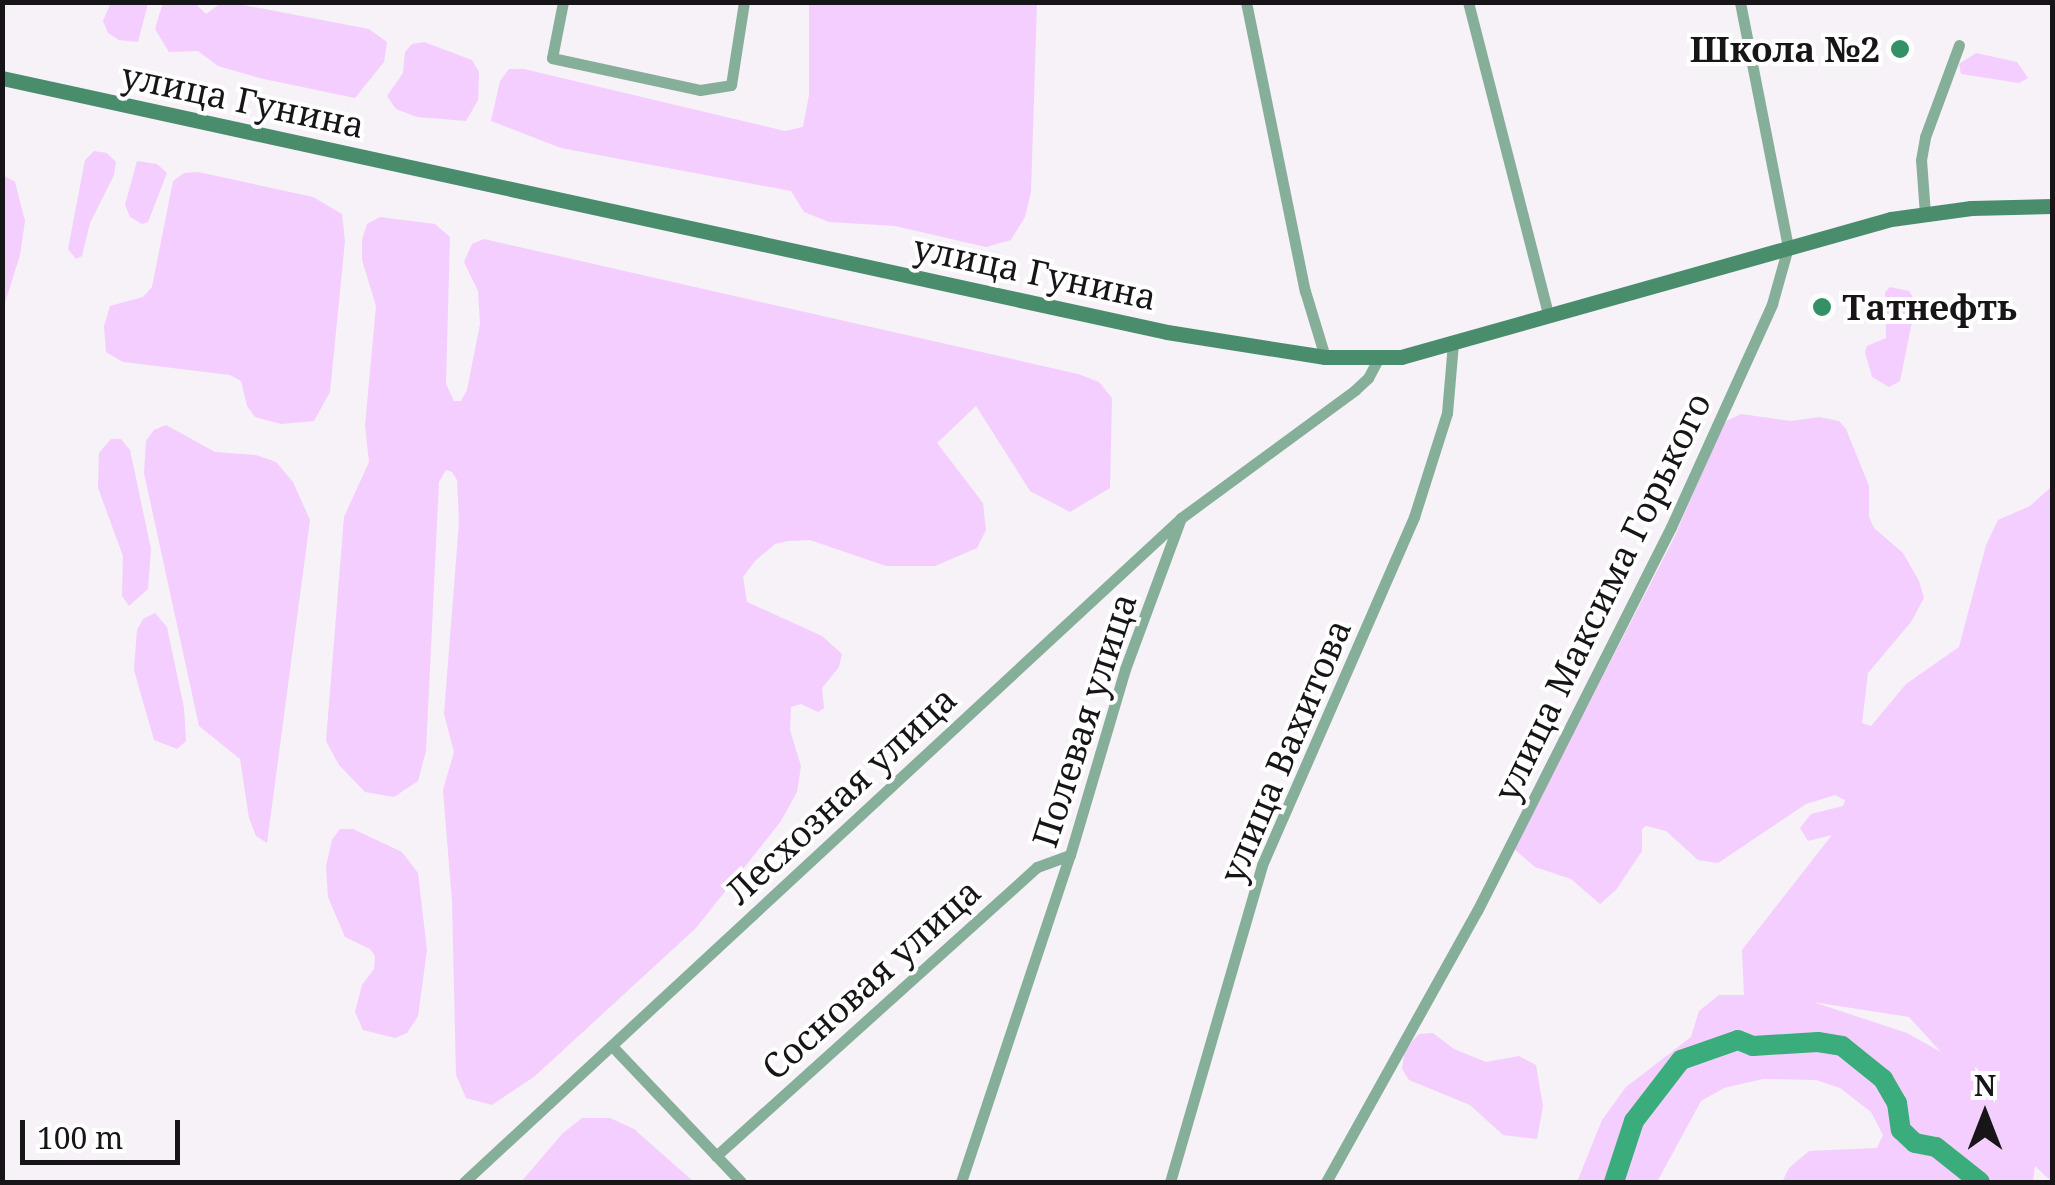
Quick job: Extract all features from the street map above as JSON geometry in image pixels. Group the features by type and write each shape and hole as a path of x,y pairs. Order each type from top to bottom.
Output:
{"main road":[{"name":"улица Гунина","path":"2,78 1166,332 1325,358 1378,359 1453,343 1852,227 1925,214 2052,206"}],"street":[{"path":"563,2 552,58 700,90 730,84 744,2"},
{"path":"1246,2 1304,291 1325,358"},
{"path":"1468,2 1548,317"},
{"name":"улица Максима Горького","path":"1326,1182 1477,911 1753,352 1788,247 1740,2"},
{"path":"1925,214 1921,160 1925,137 1959,45"},
{"name":"улица Вахитова","path":"1170,1182 1262,866 1414,517 1447,413 1453,343"},
{"path":"1180,518 1355,390 1368,378 1378,359"},
{"name":"Полевая улица","path":"961,1182 1070,856 1125,668 1180,518"},
{"name":"Лесхозная улица","path":"464,1182 1180,518"},
{"name":"Сосновая улица","path":"716,1156 1037,867 1070,856"},
{"path":"612,1046 741,1182"}],"shaded area":[{"path":"111,2 148,3 138,42 119,40 108,33 103,21"},
{"path":"163,2 195,3 206,14 221,3 233,3 369,29 387,42 384,62 355,98 259,78 218,66 198,51 169,52 155,29"},
{"path":"809,3 1037,3 1031,192 1025,217 1011,240 986,247 895,226 829,222 804,212 791,191 561,148 491,121 500,81 509,69 524,69 785,131 803,127 809,95"},
{"path":"424,42 472,60 479,72 478,100 466,121 417,117 396,109 387,96 403,73 405,52 412,44"},
{"path":"1976,53 2017,62 2028,78 2019,83 1961,74 1959,64"},
{"path":"94,151 107,153 116,162 114,175 90,223 82,256 76,259 68,249 85,160"},
{"path":"137,161 157,164 167,173 148,222 142,224 130,217 125,205"},
{"path":"198,172 313,197 342,214 345,241 330,392 314,421 281,424 255,417 247,406 241,381 230,375 123,362 106,352 104,326 110,306 143,297 152,287 173,181 184,173"},
{"path":"3,175 15,182 25,221 20,255 3,309"},
{"path":"380,217 435,224 450,237 446,384 454,401 461,401 467,390 480,324 478,291 464,262 472,244 484,239 1078,374 1099,382 1112,398 1110,488 1070,512 1030,491 976,406 937,443 983,503 986,530 977,548 935,566 886,566 810,540 788,541 775,544 755,561 743,577 747,602 822,636 842,654 839,667 822,688 824,708 818,712 801,704 791,707 790,730 801,766 797,792 781,821 696,928 535,1076 492,1105 466,1098 456,1075 452,902 443,790 454,752 444,714 459,522 457,480 452,472 446,470 439,482 426,751 418,781 394,797 365,792 339,765 326,741 344,517 369,462 365,426 376,306 362,260 362,240 367,224"},
{"path":"1890,287 1909,291 1916,302 1900,381 1889,387 1872,377 1865,352 1867,346 1886,338 1885,292"},
{"path":"1741,414 1791,421 1819,417 1839,421 1846,429 1869,486 1869,517 1874,528 1903,553 1924,598 1911,622 1868,673 1862,723 1871,726 1906,684 1959,647 1986,545 1998,520 2030,506 2052,486 2052,1182 2035,1166 2033,1182 1782,1182 1789,1168 1809,1151 1877,1148 1883,1135 1871,1112 1840,1088 1816,1080 1763,1079 1724,1088 1701,1101 1657,1182 1577,1182 1602,1120 1626,1087 1691,1037 1699,1011 1719,995 1744,995 1742,950 1832,835 1808,841 1800,828 1811,814 1843,806 1845,800 1835,795 1806,804 1718,863 1698,860 1666,831 1646,826 1642,829 1642,851 1616,890 1600,904 1571,879 1535,867 1514,849 1674,538 1724,422","holes":["1813,1002 1909,1017 1941,1052 1907,1033"]},
{"path":"166,425 215,452 256,455 276,462 293,482 310,520 267,843 256,836 249,818 240,759 199,726 144,473 146,441 154,430"},
{"path":"111,439 121,439 130,450 151,549 148,589 129,606 122,596 123,556 98,488 99,453"},
{"path":"155,613 167,627 184,708 186,741 177,749 154,740 134,670 137,630 143,619"},
{"path":"340,829 353,829 402,852 418,873 427,950 418,1016 407,1033 395,1038 363,1030 355,1012 362,985 374,969 375,956 370,949 345,937 328,897 326,866 332,840"},
{"path":"1433,1033 1454,1049 1486,1062 1519,1056 1536,1065 1543,1106 1537,1139 1503,1135 1470,1105 1409,1080 1402,1069 1405,1049 1419,1034"},
{"path":"582,1118 610,1118 634,1129 694,1182 521,1182 562,1134"}],"waterway":[{"path":"1614,1182 1634,1121 1681,1060 1738,1040 1753,1046 1818,1042 1842,1046 1883,1079 1897,1103 1901,1130 1915,1143 1936,1147 1980,1182"}],"place":[{"name":"Школа №2","path":"1900,49"},
{"name":"Татнефть","path":"1822,307"}]}
